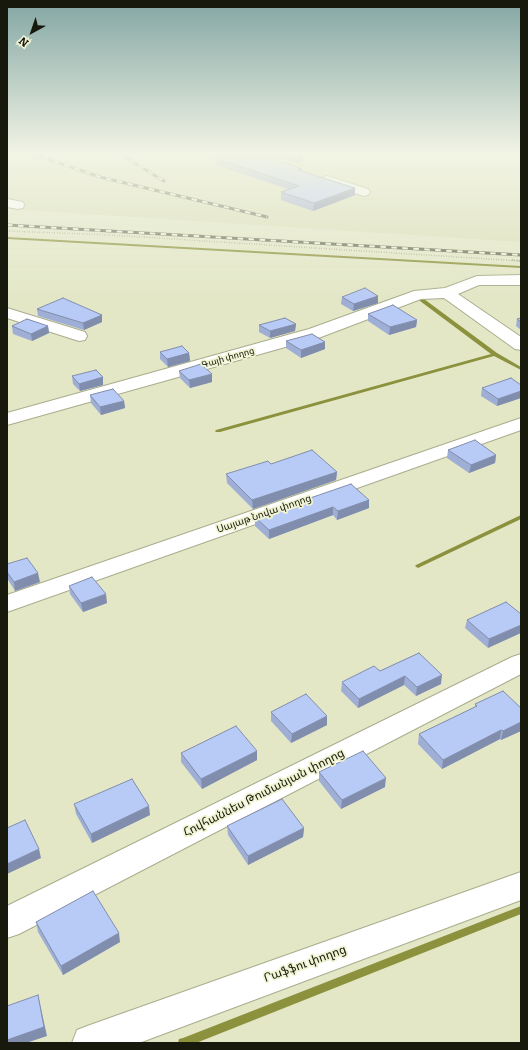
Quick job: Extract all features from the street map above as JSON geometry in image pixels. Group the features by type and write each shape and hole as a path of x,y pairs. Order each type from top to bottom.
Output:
{"street":[{"name":"Գայի փողոց","path":"7,419 314,334 419,294 447,293 477,281 521,280"},
{"path":"447,293 521,345"},
{"path":"7,313 79,336"},
{"name":"Սայաթ Նովա փողոց","path":"7,604 521,424"},
{"name":"Հովհաննես Թումանյան փողոց","path":"7,923 521,663"},
{"name":"Րաֆֆու փողոց","path":"90,1043 521,886"}],"path":[{"path":"7,231 110,235 521,261"}],"shaded area":[{"path":"7,203 521,203 521,242 7,209"}],"building":[{"path":"365,288 378,296 354,304 342,297"},
{"path":"63,298 102,315 83,323 37,309"},
{"path":"393,305 417,320 390,327 368,314"},
{"path":"285,318 296,324 270,331 259,325"},
{"path":"27,319 48,326 31,334 12,326"},
{"path":"312,334 325,342 301,350 286,341"},
{"path":"182,346 189,353 167,359 160,352"},
{"path":"201,364 212,374 189,380 179,371"},
{"path":"96,370 103,377 79,384 72,376"},
{"path":"511,378 521,385 521,391 498,399 482,388"},
{"path":"113,389 124,401 100,407 90,395"},
{"path":"475,440 496,455 471,465 448,450"},
{"path":"312,450 337,472 252,500 226,474 268,461 271,464"},
{"path":"351,484 369,500 338,511 333,507 269,530 255,517"},
{"path":"27,558 38,573 14,582 7,572 7,564"},
{"path":"92,577 106,594 81,603 69,586"},
{"path":"506,602 521,614 521,625 489,639 467,620"},
{"path":"419,653 442,675 417,687 405,676 359,699 342,682 374,666 380,671"},
{"path":"503,691 521,708 521,722 503,731 501,730 443,760 419,734 477,706 475,704"},
{"path":"306,694 327,716 292,734 271,712"},
{"path":"236,726 257,751 201,779 181,753"},
{"path":"363,751 386,778 342,800 319,772"},
{"path":"132,779 149,806 91,834 74,804"},
{"path":"282,799 304,828 248,856 227,826"},
{"path":"25,820 39,849 7,864 7,828"},
{"path":"93,891 119,933 61,966 36,922"},
{"path":"38,995 44,1027 7,1040 7,1006"}],"waterway":[{"path":"7,238 521,267"},
{"path":"422,300 495,354"},
{"path":"218,431 495,354"},
{"path":"495,354 521,369"},
{"path":"418,566 521,517"},
{"path":"183,1043 521,910"}],"railway":[{"path":"209,203 267,217"},
{"path":"7,225 521,255"}]}
